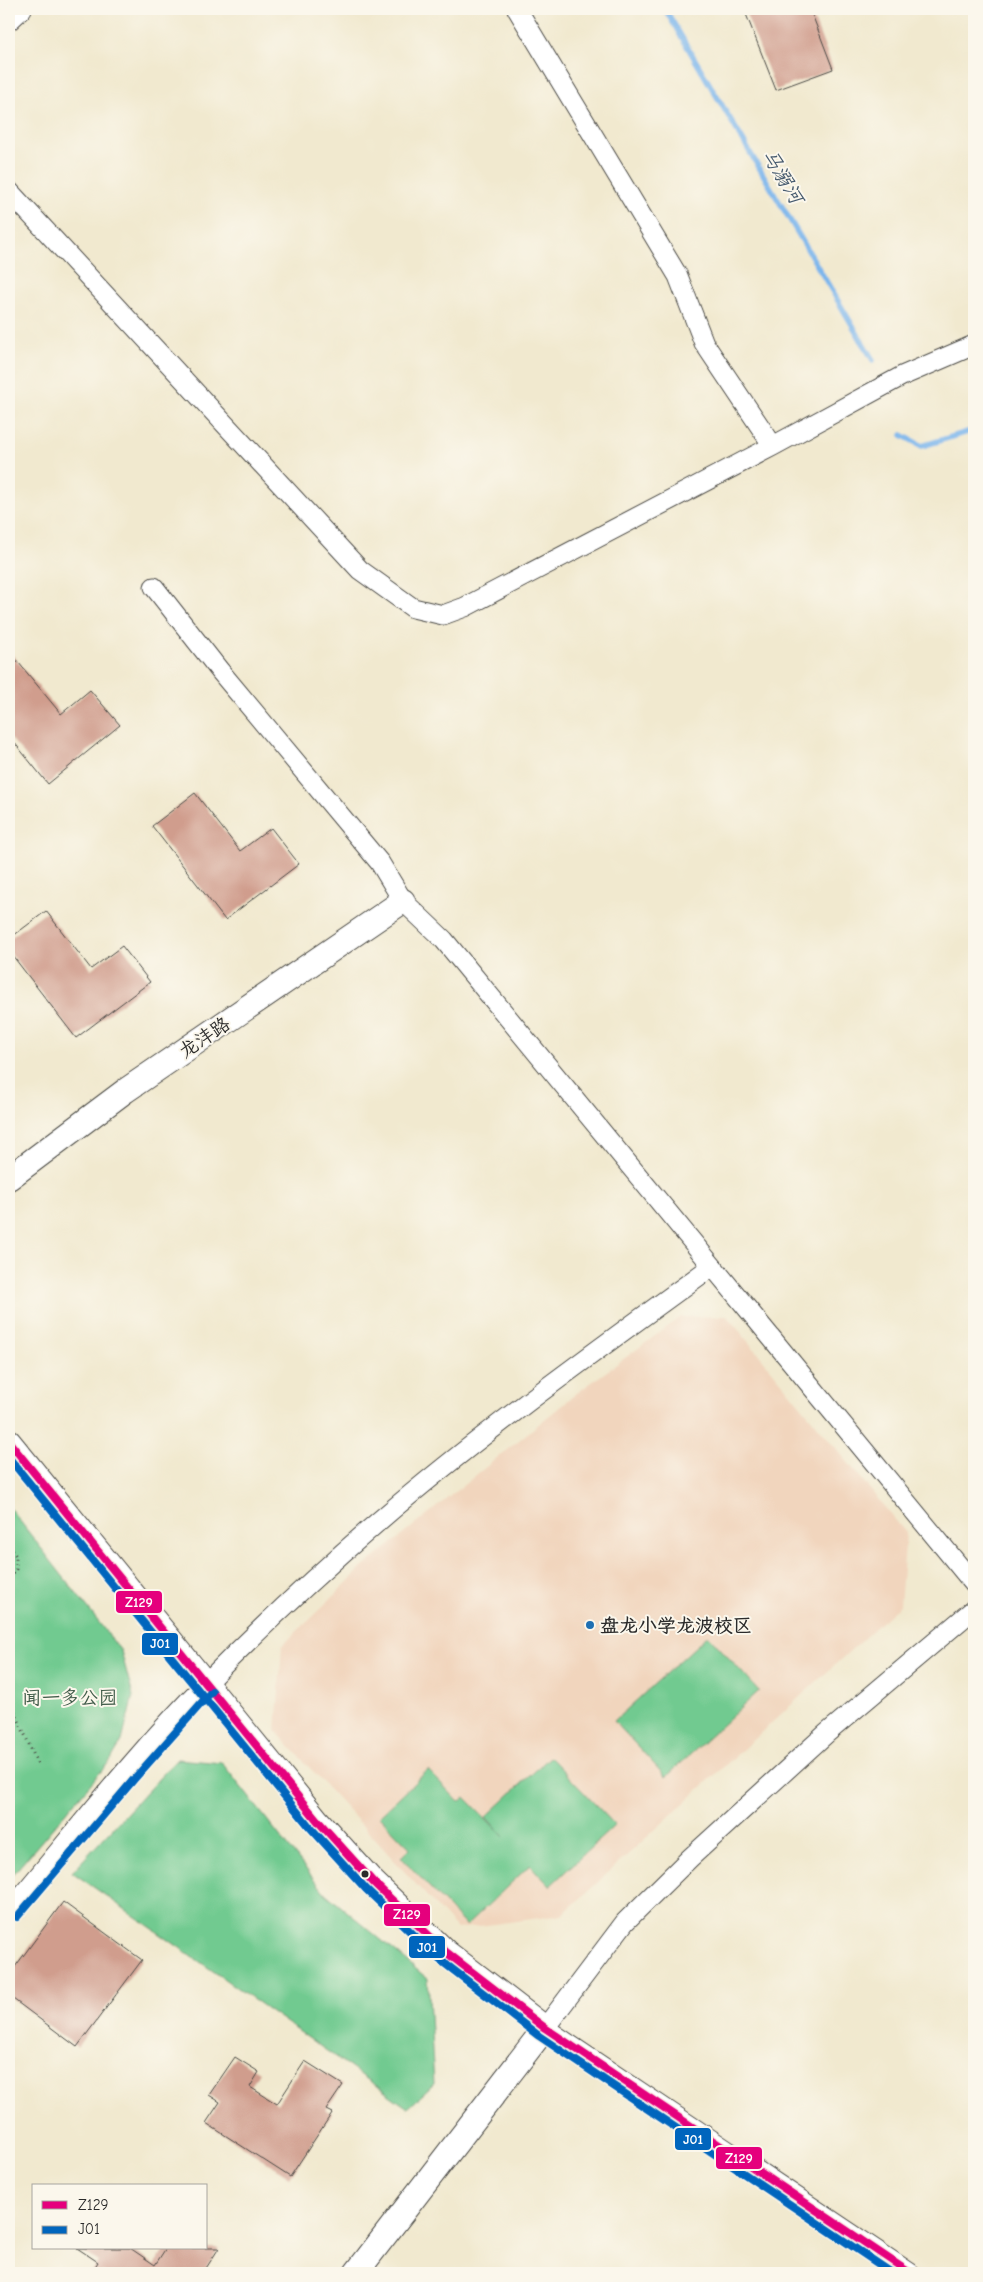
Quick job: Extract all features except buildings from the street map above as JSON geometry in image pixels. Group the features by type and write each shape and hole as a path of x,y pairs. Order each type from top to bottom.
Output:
{"street":[{"path":"9,21 22,9"},
{"path":"516,9 678,276 704,343 773,446"},
{"path":"9,192 360,570 413,608 443,615 465,607 773,446 902,376 974,346"},
{"path":"154,587 220,671 380,863 403,901 444,940 711,1267 974,1584"},
{"name":"龙沣路","path":"9,1178 125,1091 403,901"},
{"path":"9,1911 127,1771 205,1684 268,1622 380,1521 500,1426 711,1267"},
{"path":"9,1442 317,1820 373,1882 446,1952 545,2028 910,2273"},
{"path":"356,2273 625,1922 690,1858 827,1733 974,1609"}],"path":[{"path":"9,1546 16,1556 16,1569 9,1583"},
{"path":"9,1698 38,1765"}],"shaded area":[{"name":"盘龙小学龙波校区","path":"727,1316 906,1533 900,1605 562,1915 457,1929 276,1731 282,1646 363,1567 577,1393 681,1317"}],"green space":[{"name":"闻一多公园","path":"9,1507 121,1651 133,1696 122,1741 110,1761 9,1879"},
{"path":"708,1635 759,1691 666,1777 614,1721"},
{"path":"550,1757 615,1825 550,1886 530,1865 466,1926 401,1857 410,1848 379,1816 428,1770 459,1802 465,1797 504,1837 486,1817"},
{"path":"177,1759 222,1763 325,1893 428,1979 434,2084 408,2108 72,1872"}],"waterway":[{"name":"马溺河","path":"665,9 873,360"},
{"name":"马溺河","path":"902,435 922,446 974,430"}],"transit line":[{"name":"Z129","path":"9,1442 317,1820 373,1882 446,1952 545,2028 910,2273"},
{"name":"J01","path":"9,1458 309,1826 366,1889 439,1959 539,2036 892,2273"},
{"name":"J01","path":"17,1917 212,1691"}],"place":[{"name":"盘龙小学龙波校区","path":"590,1625"}]}
